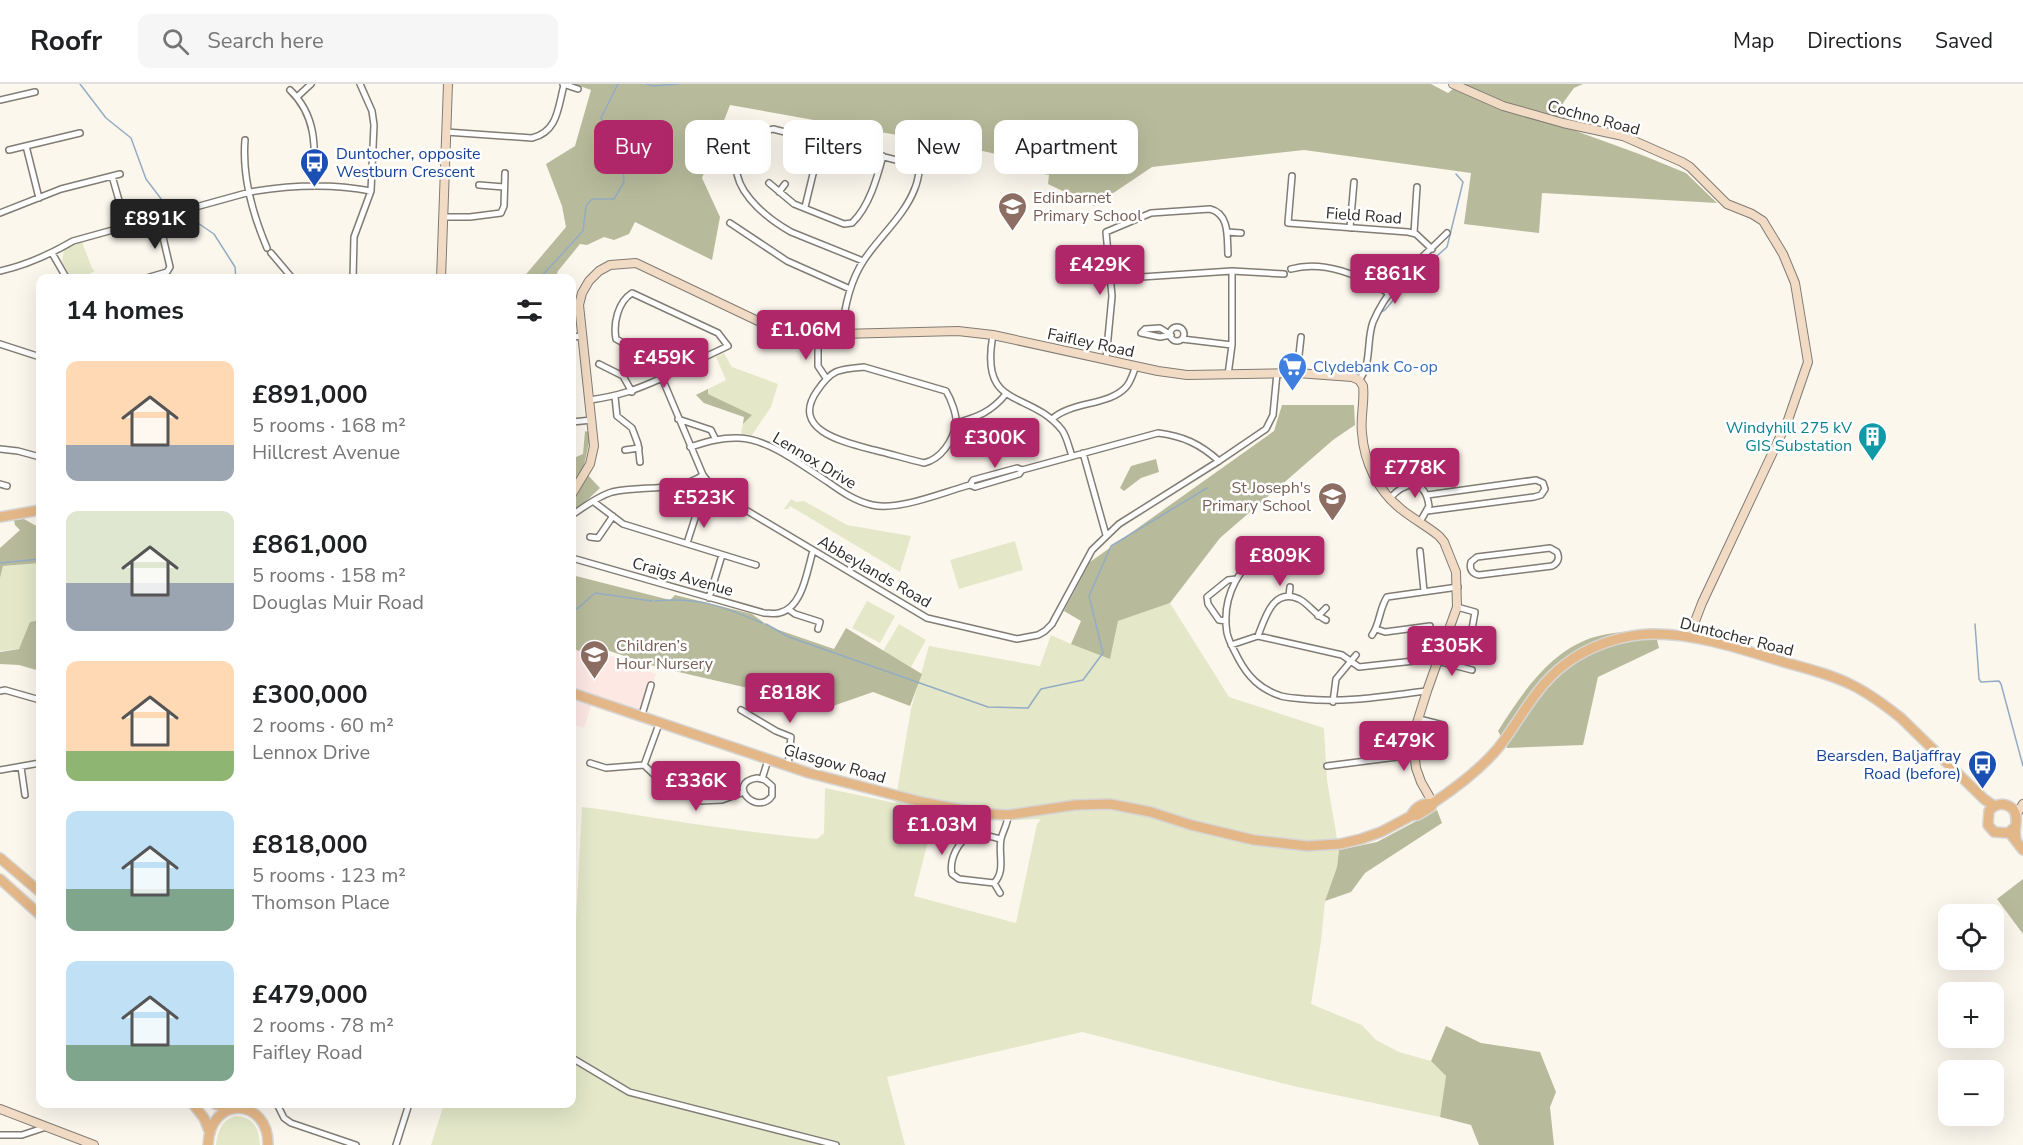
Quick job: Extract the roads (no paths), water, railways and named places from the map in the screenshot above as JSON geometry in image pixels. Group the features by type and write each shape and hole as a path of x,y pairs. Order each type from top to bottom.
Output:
{"main road":[{"path":"0,517 36,511"},
{"name":"Duntocher Road","path":"1433,803 1460,784 1487,760 1509,734 1537,691 1564,664 1603,644 1652,634 1689,637 1770,658 1852,685 1901,718 1942,756 1991,808"},
{"name":"Glasgow Road","path":"576,694 788,766 922,802 965,811 1008,814 1075,805 1110,804 1151,812 1191,825 1254,840 1307,846 1340,844 1361,839 1424,811 1433,803"},
{"path":"1422,805 1433,803"},
{"path":"2013,833 1998,833 1990,829 1987,820 1991,808 2002,804 2014,811 2013,833 2023,850"},
{"name":"Glasgow Road","path":"1411,816 1414,810 1422,805"},
{"path":"0,858 36,889"},
{"path":"0,879 36,911"},
{"path":"196,1108 207,1124 208,1142"},
{"path":"208,1142 218,1118 231,1108"},
{"path":"238,1108 254,1108 266,1129 268,1145"}],"street":[{"path":"297,97 311,84"},
{"path":"353,274 354,237 371,191 374,125 372,111 360,84"},
{"path":"441,274 448,84"},
{"path":"446,132 532,138 540,136 550,130 554,121 563,84 579,89"},
{"name":"Cochno Road","path":"1453,84 1503,106 1563,123 1623,136 1682,162 1690,167 1727,204 1763,221 1789,265 1797,291 1804,331 1808,356 1807,370 1788,420 1702,603 1689,637"},
{"path":"290,90 309,115 313,126 314,185"},
{"path":"0,100 35,92"},
{"path":"783,132 773,129 754,134 746,141 738,155 736,163 739,182 751,202 781,226 863,261"},
{"path":"9,150 80,133"},
{"path":"245,140 244,159 257,223 269,251 289,274"},
{"path":"26,146 39,198"},
{"path":"842,334 843,318 850,289 863,261 905,206 915,188 920,166 883,156"},
{"path":"443,217 470,217 501,213 504,206 505,173"},
{"path":"0,213 61,189 120,174"},
{"path":"805,207 813,174"},
{"path":"769,183 794,204 844,224 852,223 858,218 878,174"},
{"path":"112,176 126,225"},
{"name":"Field Road","path":"1292,176 1288,223 1414,233 1432,249"},
{"path":"1350,228 1354,182"},
{"path":"779,192 785,184"},
{"path":"0,271 22,266 73,241 249,192 314,185 346,186 371,191"},
{"path":"478,185 504,187"},
{"path":"1414,233 1417,187"},
{"path":"1106,359 1112,312 1106,231 1151,213 1206,208 1223,215 1227,232 1228,254"},
{"path":"158,216 170,267 167,272 160,274"},
{"path":"730,223 787,261 850,289"},
{"path":"1227,232 1240,233"},
{"path":"1433,803 1416,768 1413,755 1415,729 1456,606 1458,587 1456,572 1444,542 1390,498 1372,473 1364,448 1361,425 1364,394 1363,386 1359,381 1366,367 1371,327 1388,293 1407,271 1447,233"},
{"path":"52,253 64,274"},
{"name":"Faifley Road","path":"576,487 590,464 594,446 579,305 582,293 589,281 599,271 610,265 636,263 766,325 800,335 958,331 993,335 1187,375 1296,373 1347,376 1359,381"},
{"path":"1291,269 1309,265 1342,272 1376,285 1388,293"},
{"path":"1111,279 1232,271 1284,274"},
{"path":"1228,375 1232,345 1232,271"},
{"path":"590,400 632,392 664,377 728,346 718,333 632,293 624,298 618,311 616,339 657,361 664,377"},
{"path":"1182,339 1184,333 1179,328 1173,329 1171,335 1174,340 1232,345"},
{"path":"818,335 818,366 826,378"},
{"path":"993,335 990,369 994,379 1006,394 1052,419 1064,432 1072,456"},
{"path":"576,337 582,336"},
{"path":"1296,373 1301,337"},
{"path":"0,344 36,356"},
{"path":"599,364 623,376 632,392"},
{"path":"1052,419 1060,412 1118,394 1128,385 1136,366"},
{"path":"864,367 946,391 950,397 956,423 945,451 932,461 924,463 835,440 819,429 809,414 813,397 826,378 840,369 864,367"},
{"name":"Abbeylands Road","path":"664,377 678,419 703,475 724,497 927,618 1017,639 1038,635 1052,624 1092,550 1106,535 1119,524 1220,461 1261,433 1270,424 1277,373"},
{"path":"956,423 979,417 1006,394"},
{"path":"615,397 617,416 632,428 639,448 640,462"},
{"path":"678,419 711,430 716,440"},
{"path":"576,422 592,420"},
{"name":"Lennox Drive","path":"690,447 716,440 740,438 759,441 794,460 854,499 874,506 892,506 970,485 975,487 1019,474 1022,470 1158,433 1178,435 1192,441 1204,447 1220,461"},
{"path":"625,450 639,448"},
{"path":"0,449 36,456"},
{"path":"1083,453 1106,535"},
{"path":"576,513 601,496 614,492 686,484 703,475"},
{"path":"1427,511 1534,497 1541,495 1545,489 1543,483 1536,480 1428,495"},
{"path":"0,484 7,486"},
{"path":"1390,498 1400,488 1408,485 1420,487 1428,495 1429,506 1420,522"},
{"path":"594,502 623,524 756,565"},
{"path":"687,543 699,506"},
{"path":"590,537 598,538 613,516"},
{"path":"1273,546 1257,555 1244,567 1236,579 1227,602 1227,634 1248,676 1264,689 1283,697 1333,702 1427,691"},
{"path":"1550,548 1557,552 1559,557 1557,563 1552,566 1482,575 1476,574 1470,568 1471,562 1477,557 1550,548"},
{"path":"788,609 799,597 813,551"},
{"path":"1420,551 1424,591"},
{"path":"709,598 722,555"},
{"name":"Craigs Avenue","path":"576,559 764,613 779,613 788,609 795,614 820,622 818,629"},
{"path":"1456,572 1470,568"},
{"path":"1226,621 1219,620 1206,597 1228,580 1236,579"},
{"path":"1289,596 1290,587"},
{"path":"1372,635 1387,597 1458,587"},
{"path":"1258,636 1269,607 1277,600 1289,596 1300,600 1326,620"},
{"path":"1456,606 1475,612 1471,635"},
{"path":"1318,616 1326,608"},
{"path":"1376,629 1385,632 1430,626"},
{"path":"1231,645 1258,636 1342,655 1359,667 1423,660"},
{"path":"1333,702 1336,679 1356,655"},
{"path":"1437,661 1472,670"},
{"path":"641,718 651,685"},
{"path":"0,691 5,690 36,699"},
{"path":"741,710 776,731 791,737 788,766"},
{"path":"1419,718 1443,725"},
{"path":"644,765 659,724"},
{"path":"1327,766 1413,755"},
{"path":"762,779 768,760"},
{"path":"590,763 606,768 644,765 664,784"},
{"path":"0,770 36,764"},
{"path":"21,767 25,795"},
{"path":"702,770 694,794 698,801 722,800 744,792"},
{"path":"757,778 770,784 773,791 768,801 760,803 748,799 744,792 745,784 757,778"},
{"path":"1422,805 1426,792"},
{"path":"2014,811 2022,804"},
{"path":"994,883 1002,869 1001,839 1008,821 1008,814"},
{"path":"994,883 959,879 952,874 951,868 956,849 971,835 978,834 1001,839"},
{"path":"994,883 1000,893"},
{"path":"576,1060 629,1092 836,1145"},
{"path":"279,1108 284,1118 291,1123 356,1145"},
{"path":"396,1145 408,1108"},
{"path":"0,1109 94,1145"},
{"path":"0,1135 22,1135 48,1127"}],"waterway":[{"path":"80,84 106,118 131,138 146,179 165,204"},
{"path":"544,274 583,231 586,206 592,199 614,199 624,182 622,158 601,118 618,84"},
{"path":"647,84 653,86 678,84"},
{"path":"1381,312 1410,280 1447,247 1463,182 1456,174"},
{"path":"189,217 214,234 235,267 236,274"},
{"path":"766,624 789,637 988,707 1028,708 1041,689 1083,680 1103,653 1089,596 1111,546 1207,488"},
{"path":"0,563 36,559"},
{"path":"576,609 595,593 652,601"},
{"path":"655,601 685,600 710,604 762,623"},
{"path":"1975,624 1979,679 1981,682 1999,681 2001,684 2023,766"}],"place":[{"name":"Duntocher, opposite Westburn Crescent","path":"315,188"},
{"name":"Edinbarnet Primary School","path":"1012,232"},
{"name":"Clydebank Co-op","path":"1292,392"},
{"name":"Windyhill 275 kV GIS Substation","path":"1873,462"},
{"name":"St Joseph's Primary School","path":"1332,522"},
{"name":"Children’s Hour Nursery","path":"595,680"},
{"name":"Bearsden, Baljaffray Road (before)","path":"1982,790"}]}
